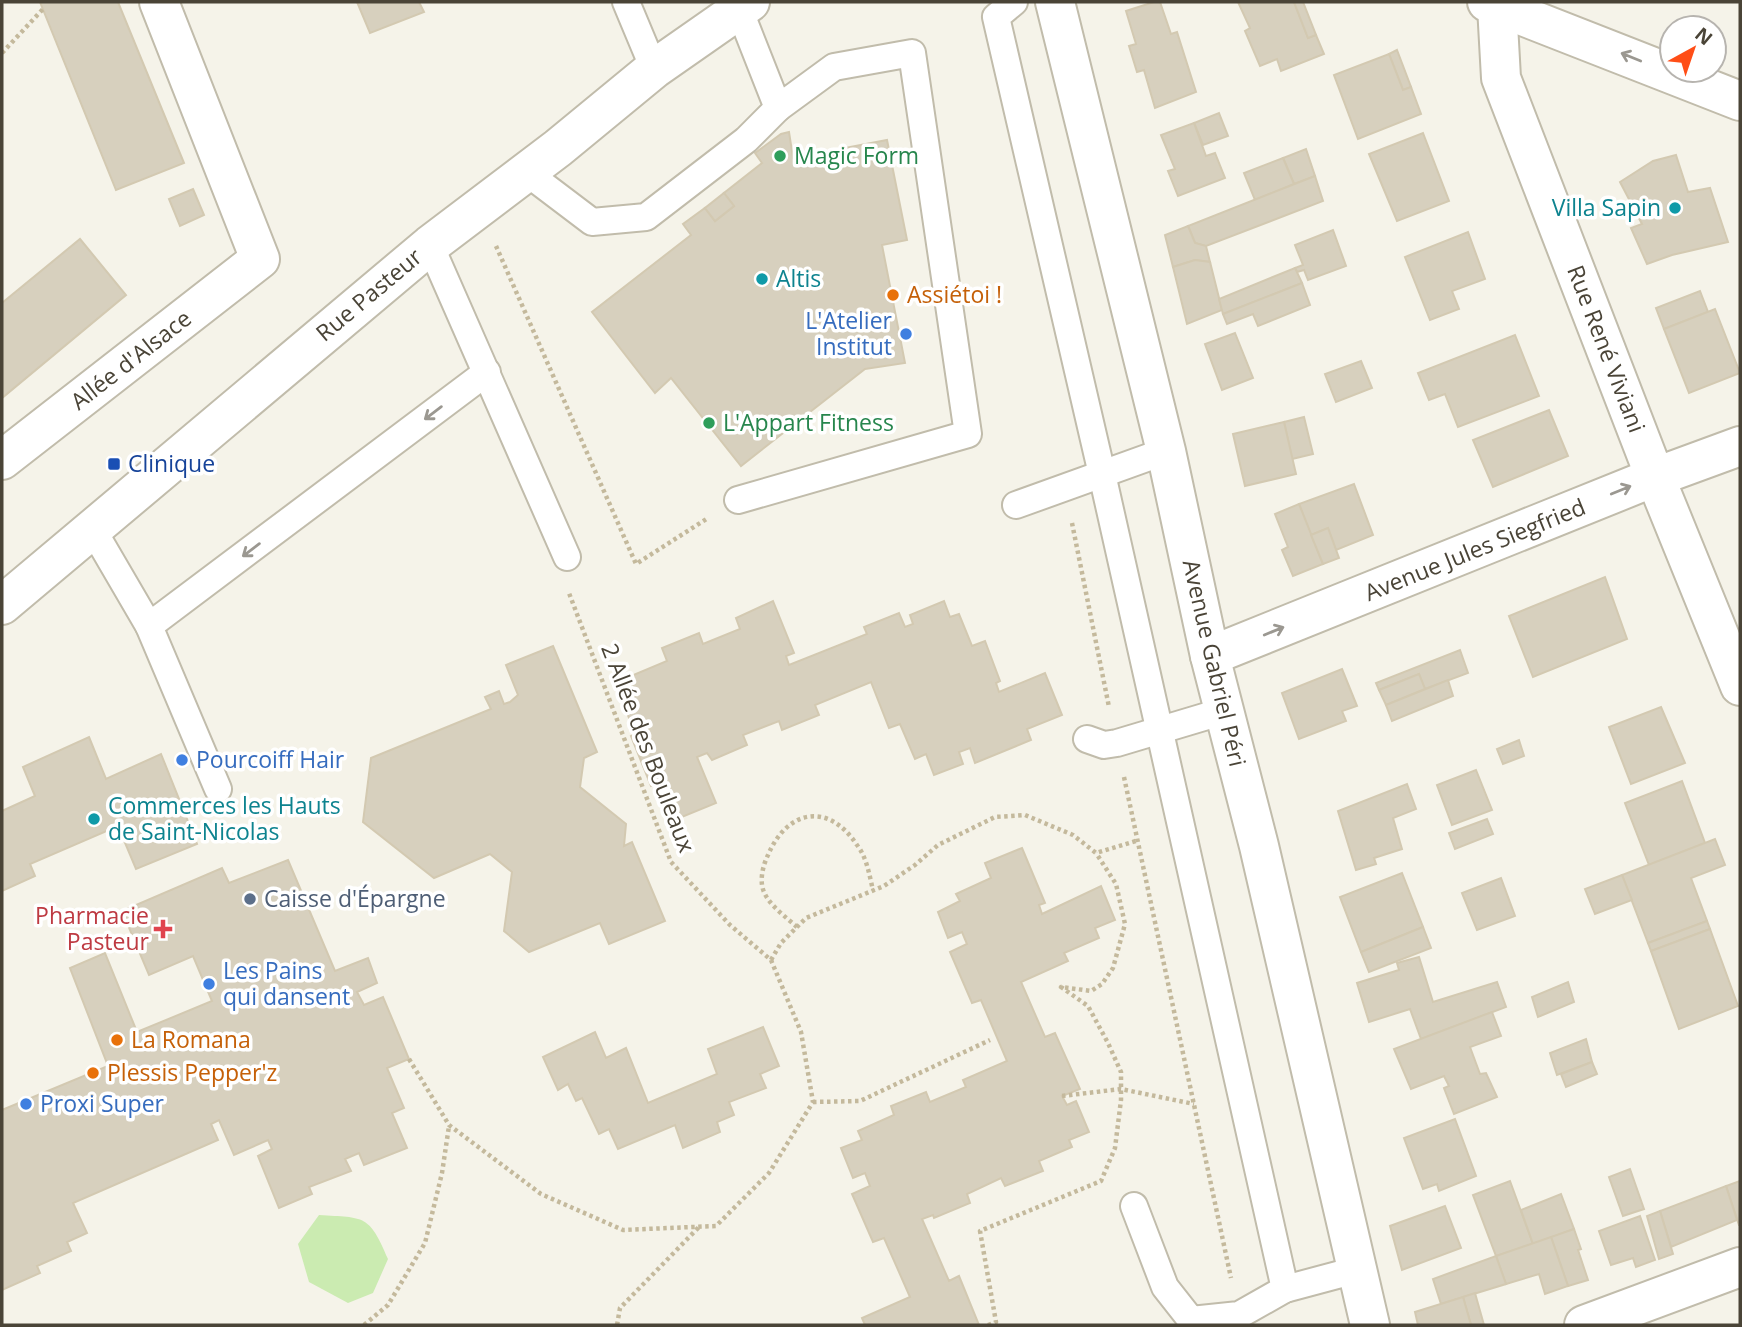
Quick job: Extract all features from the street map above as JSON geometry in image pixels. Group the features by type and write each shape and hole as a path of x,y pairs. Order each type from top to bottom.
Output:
{"street":[{"name":"Allée d'Alsace","path":"2,460 260,259 159,2"},
{"name":"Avenue Gabriel Péri","path":"1055,2 1166,451 1210,656 1262,860 1370,1325"},
{"path":"1495,3 1740,101"},
{"name":"Rue René Viviani","path":"1495,3 1501,78 1655,477 1740,686"},
{"name":"Rue Pasteur","path":"2,605 430,245 654,69 744,5"},
{"name":"Avenue Jules Siegfried","path":"1210,656 1655,477 1740,446"},
{"path":"1584,1325 1740,1267"}],"lane":[{"path":"626,2 654,69"},
{"path":"1013,2 996,17 1102,474 1285,1289"},
{"path":"744,5 778,108"},
{"path":"526,172 592,222 646,217 746,140 778,108 834,67 912,53 968,434 738,500"},
{"path":"430,245 567,557"},
{"path":"149,626 487,372"},
{"path":"1016,505 1166,451"},
{"path":"93,530 149,626 218,789"},
{"path":"1087,739 1104,745 1117,743 1224,711"},
{"path":"1134,1206 1166,1287 1191,1320 1239,1315 1285,1289 1356,1270"}],"path":[{"path":"2,53 43,9"},
{"path":"479,207 636,564 738,500"},
{"path":"1064,488 1239,1315"},
{"name":"2 Allée des Bouleaux","path":"566,585 671,862 730,925 771,960 801,1032 813,1102"},
{"path":"797,927 763,890 762,867 775,839 796,819 817,815 834,822 847,832 867,862 873,890"},
{"path":"771,960 781,943 806,918 884,886 938,845 995,817 1025,815 1073,835 1096,853 1115,884 1125,924 1113,968 1102,984 1091,991 1061,988 1088,1006 1121,1072 1115,1148 1101,1181 980,1231 996,1322 988,1325"},
{"path":"1096,853 1139,841"},
{"path":"409,1059 449,1125 541,1194 623,1230 716,1226 769,1173 813,1102 860,1101 990,1040"},
{"path":"1062,1096 1121,1089 1194,1104"},
{"path":"364,1325 387,1305 425,1243 442,1172 449,1125"},
{"path":"618,1325 620,1308 699,1226"}],"green space":[{"path":"319,1215 356,1218 364,1221 376,1234 388,1259 373,1293 348,1303 309,1282 298,1244"}],"building":[{"path":"40,2 118,2 184,163 116,190"},
{"path":"357,2 419,2 424,12 370,33"},
{"path":"1160,2 1171,34 1177,32 1196,92 1155,108 1144,70 1137,72 1129,46 1136,44 1126,11"},
{"path":"1238,2 1294,2 1308,38 1316,35 1324,54 1281,71 1277,59 1260,66 1245,31 1250,28"},
{"path":"1294,2 1303,2 1316,35 1308,38"},
{"path":"1397,50 1411,87 1403,90 1389,54"},
{"path":"1389,54 1403,90 1411,87 1421,114 1358,139 1334,75"},
{"path":"1219,113 1228,136 1203,145 1194,123"},
{"path":"1194,123 1206,156 1215,153 1225,178 1178,196 1168,171 1175,169 1161,135"},
{"name":"Altis","path":"789,132 793,158 887,140 907,240 882,245 905,363 865,369 741,466 671,378 655,393 592,312 691,235 683,224 705,208 715,221 734,206 724,193 762,163 755,153 781,134"},
{"path":"1423,133 1449,201 1397,221 1369,154"},
{"path":"1306,149 1315,176 1294,184 1283,158"},
{"name":"Villa Sapin","path":"1676,155 1688,192 1710,188 1728,242 1672,255 1647,264 1631,228 1642,224 1620,182 1653,161"},
{"path":"1283,158 1294,184 1255,200 1244,173"},
{"path":"1315,176 1323,201 1206,246 1195,243 1188,226"},
{"path":"193,189 204,215 180,226 169,199"},
{"path":"724,193 734,206 715,221 705,208"},
{"path":"1188,226 1195,243 1206,246 1210,262 1195,260 1173,267 1165,235"},
{"path":"1333,230 1346,266 1308,280 1304,270 1297,272 1295,268 1303,265 1295,245"},
{"path":"1468,232 1485,279 1452,291 1459,309 1430,320 1405,257"},
{"path":"80,239 126,295 2,398 2,303"},
{"path":"1195,260 1210,262 1222,310 1187,324 1173,267"},
{"path":"1295,268 1302,283 1223,314 1219,299"},
{"path":"1302,283 1310,305 1258,326 1253,314 1227,324 1223,314"},
{"path":"1700,291 1708,312 1664,329 1656,308"},
{"path":"1715,309 1740,373 1689,393 1664,329"},
{"path":"1235,333 1253,378 1222,390 1205,344"},
{"path":"1515,335 1539,396 1458,427 1445,394 1429,400 1418,373"},
{"path":"1361,361 1372,388 1336,402 1325,374"},
{"path":"1549,410 1568,456 1493,487 1473,440"},
{"path":"1304,417 1313,454 1292,459 1284,422"},
{"path":"1284,422 1296,474 1245,486 1233,434"},
{"path":"1354,484 1373,535 1336,550 1328,528 1311,535 1299,504"},
{"path":"1299,504 1323,564 1293,576 1282,550 1288,547 1275,514"},
{"path":"1328,528 1339,558 1323,564 1311,535"},
{"path":"1605,577 1627,639 1533,677 1509,616"},
{"path":"773,601 794,653 786,656 789,665 867,634 864,627 899,613 905,627 913,624 910,615 944,601 950,617 959,614 972,646 985,641 1000,681 996,683 999,692 1045,673 1062,715 1027,729 1031,740 975,763 970,748 959,752 963,764 934,775 926,754 915,759 900,724 889,728 871,682 815,705 819,715 782,730 779,721 743,735 747,745 712,760 707,753 697,757 716,803 677,819 662,782 651,786 631,736 645,730 640,719 631,723 618,690 634,683 631,676 667,661 662,648 699,633 703,644 740,629 736,618"},
{"path":"553,646 597,752 584,758 580,787 626,824 624,846 632,842 665,921 609,944 600,923 529,952 504,931 512,872 490,854 434,878 363,822 371,758 491,709 485,697 499,691 504,704 510,702 518,695 506,665"},
{"path":"1460,650 1468,673 1425,689 1419,674 1379,690 1376,683"},
{"path":"1342,669 1357,706 1342,711 1346,721 1299,739 1282,693"},
{"path":"1419,674 1425,689 1386,705 1379,690"},
{"path":"1448,680 1453,696 1392,721 1386,705"},
{"path":"1661,707 1685,763 1631,784 1609,727"},
{"name":"Commerces les Hauts de Saint-Nicolas","path":"89,737 106,779 161,754 197,844 136,869 118,826 30,864 35,876 2,891 2,811 35,796 23,767"},
{"path":"1519,740 1524,756 1503,764 1497,749"},
{"path":"1476,770 1492,810 1452,825 1437,785"},
{"path":"1682,781 1705,843 1649,865 1625,803"},
{"path":"1407,784 1416,809 1393,818 1402,849 1374,858 1376,864 1356,870 1338,811"},
{"path":"1487,819 1493,834 1455,849 1449,833"},
{"path":"1715,839 1725,865 1691,878 1707,921 1648,943 1622,875"},
{"path":"1022,848 1045,903 1039,905 1042,914 1101,886 1115,920 1095,928 1099,938 1064,953 1068,961 1021,982 1045,1037 1055,1033 1080,1089 1062,1096 1067,1105 1076,1101 1089,1132 1069,1140 1072,1147 1039,1161 1043,1171 1005,1186 1001,1178 967,1194 970,1203 934,1218 933,1215 922,1219 949,1281 959,1276 979,1325 865,1325 862,1318 910,1297 884,1238 873,1242 852,1194 870,1186 865,1173 853,1178 841,1148 862,1140 858,1131 894,1115 891,1106 926,1092 930,1102 966,1087 963,1080 1007,1061 981,1000 972,1003 950,952 967,944 962,932 948,938 938,912 960,901 956,894 991,878 985,863"},
{"path":"288,860 335,971 368,958 377,983 357,992 364,1005 383,997 409,1059 387,1068 404,1108 392,1113 407,1148 364,1165 359,1153 345,1159 351,1171 309,1187 312,1194 279,1208 258,1156 272,1149 268,1140 234,1155 219,1120 211,1124 218,1140 73,1203 87,1233 67,1242 71,1251 37,1266 40,1273 2,1290 2,1110 108,1066 70,968 105,953 137,1032 212,1001 193,956 149,975 122,911 222,868 229,883"},
{"path":"1402,873 1423,927 1361,952 1340,897"},
{"path":"1622,875 1632,900 1595,914 1585,889"},
{"path":"1501,878 1515,916 1477,930 1462,893"},
{"path":"1707,921 1710,929 1651,951 1648,943"},
{"path":"1423,927 1431,948 1369,972 1361,952"},
{"path":"1710,929 1738,1006 1679,1029 1651,951"},
{"path":"1419,957 1433,1002 1497,982 1506,1007 1421,1039 1410,1009 1369,1022 1357,983 1399,970 1397,963"},
{"path":"1568,982 1574,1002 1538,1017 1532,997"},
{"path":"1492,1012 1501,1036 1470,1047 1480,1074 1486,1073 1497,1097 1454,1114 1444,1088 1449,1086 1444,1076 1411,1089 1394,1049"},
{"path":"763,1027 779,1066 760,1074 766,1088 729,1102 734,1115 717,1122 720,1132 683,1148 675,1125 618,1149 609,1129 599,1134 582,1098 576,1101 568,1084 558,1090 543,1057 595,1032 606,1058 626,1048 648,1103 717,1074 708,1049"},
{"path":"1586,1039 1592,1062 1557,1075 1550,1053"},
{"path":"1592,1062 1597,1074 1566,1087 1561,1074"},
{"path":"1455,1119 1476,1176 1439,1191 1437,1184 1423,1189 1404,1138"},
{"path":"1630,1169 1644,1209 1623,1216 1609,1177"},
{"path":"1510,1181 1533,1244 1496,1256 1473,1195"},
{"path":"1740,1181 1740,1225 1739,1225 1726,1186"},
{"path":"1726,1186 1737,1220 1671,1247 1660,1211"},
{"path":"1561,1194 1574,1229 1533,1244 1521,1210"},
{"path":"1445,1206 1461,1248 1402,1270 1390,1226"},
{"path":"1660,1211 1673,1254 1659,1259 1647,1216"},
{"path":"1640,1216 1655,1260 1636,1267 1633,1258 1611,1265 1599,1231"},
{"path":"1574,1229 1588,1280 1568,1286 1551,1237"},
{"path":"1551,1237 1568,1286 1545,1294 1539,1274 1506,1284 1496,1256"},
{"path":"1496,1256 1506,1284 1441,1304 1433,1279"},
{"path":"1475,1293 1484,1325 1471,1325 1463,1297"},
{"path":"1463,1297 1471,1325 1418,1325 1415,1312"}],"place":[{"name":"Magic Form","path":"780,156"},
{"name":"Villa Sapin","path":"1675,208"},
{"name":"Altis","path":"762,279"},
{"name":"Assiétoi !","path":"893,295"},
{"name":"L'Atelier Institut","path":"906,334"},
{"name":"L'Appart Fitness","path":"709,423"},
{"name":"Clinique","path":"114,464"},
{"name":"Pourcoiff Hair","path":"182,760"},
{"name":"Commerces les Hauts de Saint-Nicolas","path":"94,819"},
{"name":"Caisse d'Épargne","path":"250,899"},
{"name":"Pharmacie Pasteur","path":"163,929"},
{"name":"Les Pains qui dansent","path":"209,984"},
{"name":"La Romana","path":"117,1040"},
{"name":"Plessis Pepper'z","path":"93,1073"},
{"name":"Proxi Super","path":"26,1104"}]}
